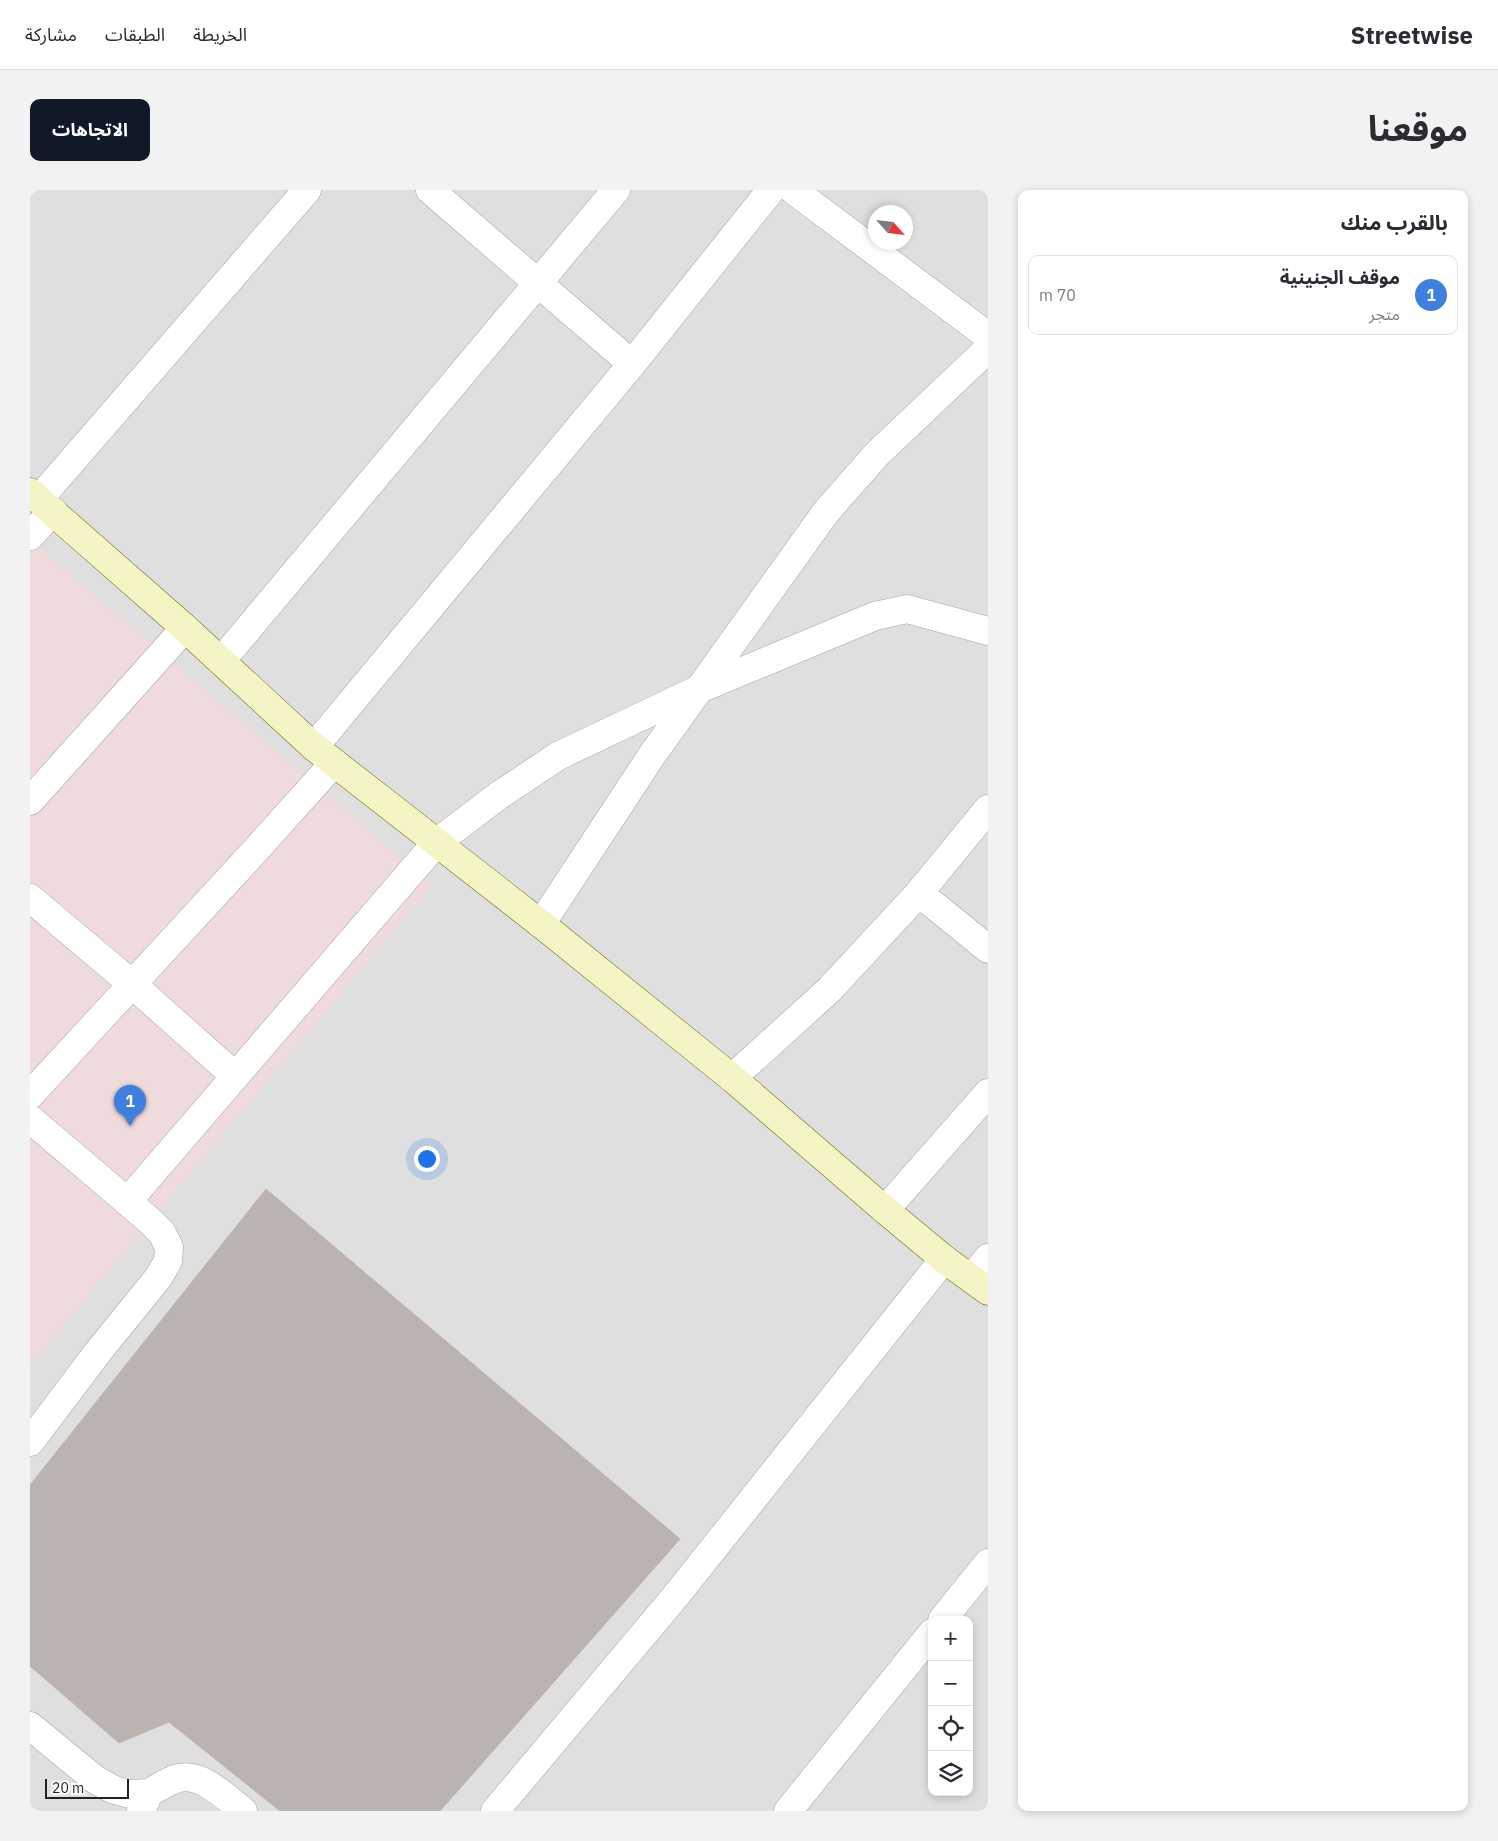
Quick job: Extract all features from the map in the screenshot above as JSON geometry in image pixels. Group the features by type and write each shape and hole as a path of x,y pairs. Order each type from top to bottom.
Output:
{"street":[{"path":"30,536 41,501 307,190"},
{"path":"430,190 632,364"},
{"path":"221,661 616,190"},
{"path":"30,1095 254,852 324,755 771,190"},
{"path":"793,190 988,336"},
{"path":"541,924 696,690 826,512 877,454 988,348"},
{"path":"41,501 185,628 324,755 541,924 732,1078 944,1259 983,1276"},
{"path":"127,1202 436,843 498,796 558,756 696,690 875,616 893,611 907,610 988,631"},
{"path":"30,801 185,628"},
{"path":"732,1078 829,990 919,893 988,809"},
{"path":"919,893 988,949"},
{"path":"30,898 132,984 235,1076"},
{"path":"885,1210 988,1093"},
{"path":"30,1119 162,1234 169,1247 168,1261 158,1278 98,1352 30,1442"},
{"path":"495,1811 674,1598 944,1259"},
{"path":"945,1616 988,1563"},
{"path":"788,1811 928,1638"},
{"path":"30,1726 96,1780 114,1790 130,1794 145,1802 176,1779 189,1777 206,1782 243,1811"}],"shaded area":[{"path":"30,190 988,190 988,1811 30,1811"},
{"path":"30,540 432,885 30,1366"}],"building":[{"path":"266,1189 680,1539 440,1811 280,1811 169,1722 119,1743 30,1666 30,1485"}],"place":[{"name":"موقف الجنينية","path":"130,1126"}]}
